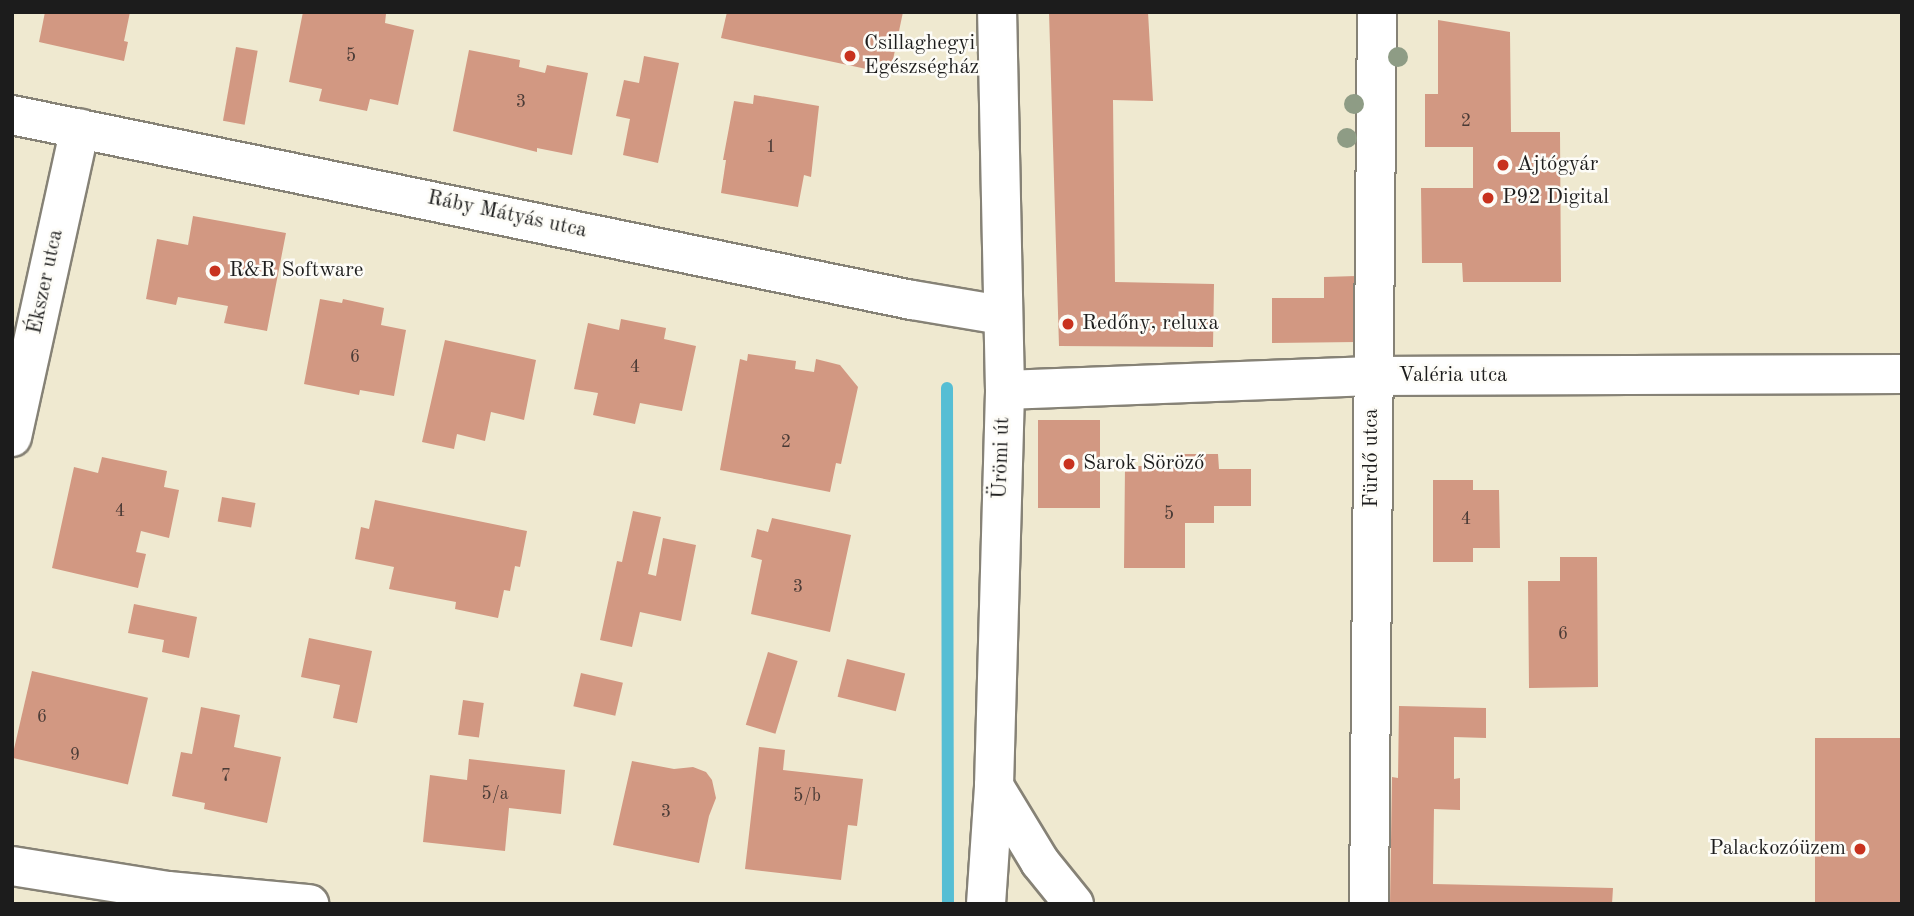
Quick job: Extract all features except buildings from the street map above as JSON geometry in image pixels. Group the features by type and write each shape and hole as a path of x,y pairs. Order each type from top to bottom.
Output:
{"street":[{"name":"Ürömi út","path":"986,904 994,786 1005,390 997,12"},
{"name":"Fürdő utca","path":"1370,904 1372,376 1377,12"},
{"name":"Ráby Mátyás utca","path":"12,115 912,300 1002,314"},
{"name":"Ékszer utca","path":"12,437 80,128"},
{"name":"Valéria utca","path":"1005,390 1372,376 1902,374"},
{"path":"994,786 1040,862 1074,904"},
{"path":"12,866 168,897 309,904"}],"waterway":[{"path":"947,388 948,904"}],"place":[{"name":"Csillaghegyi Egészségház","path":"850,56"},
{"name":"Ajtógyár","path":"1503,165"},
{"name":"P92 Digital","path":"1488,198"},
{"name":"R&R Software","path":"215,271"},
{"name":"Redőny, reluxa","path":"1068,324"},
{"name":"Sarok Söröző","path":"1069,464"},
{"name":"Palackozóüzem","path":"1860,849"}]}
